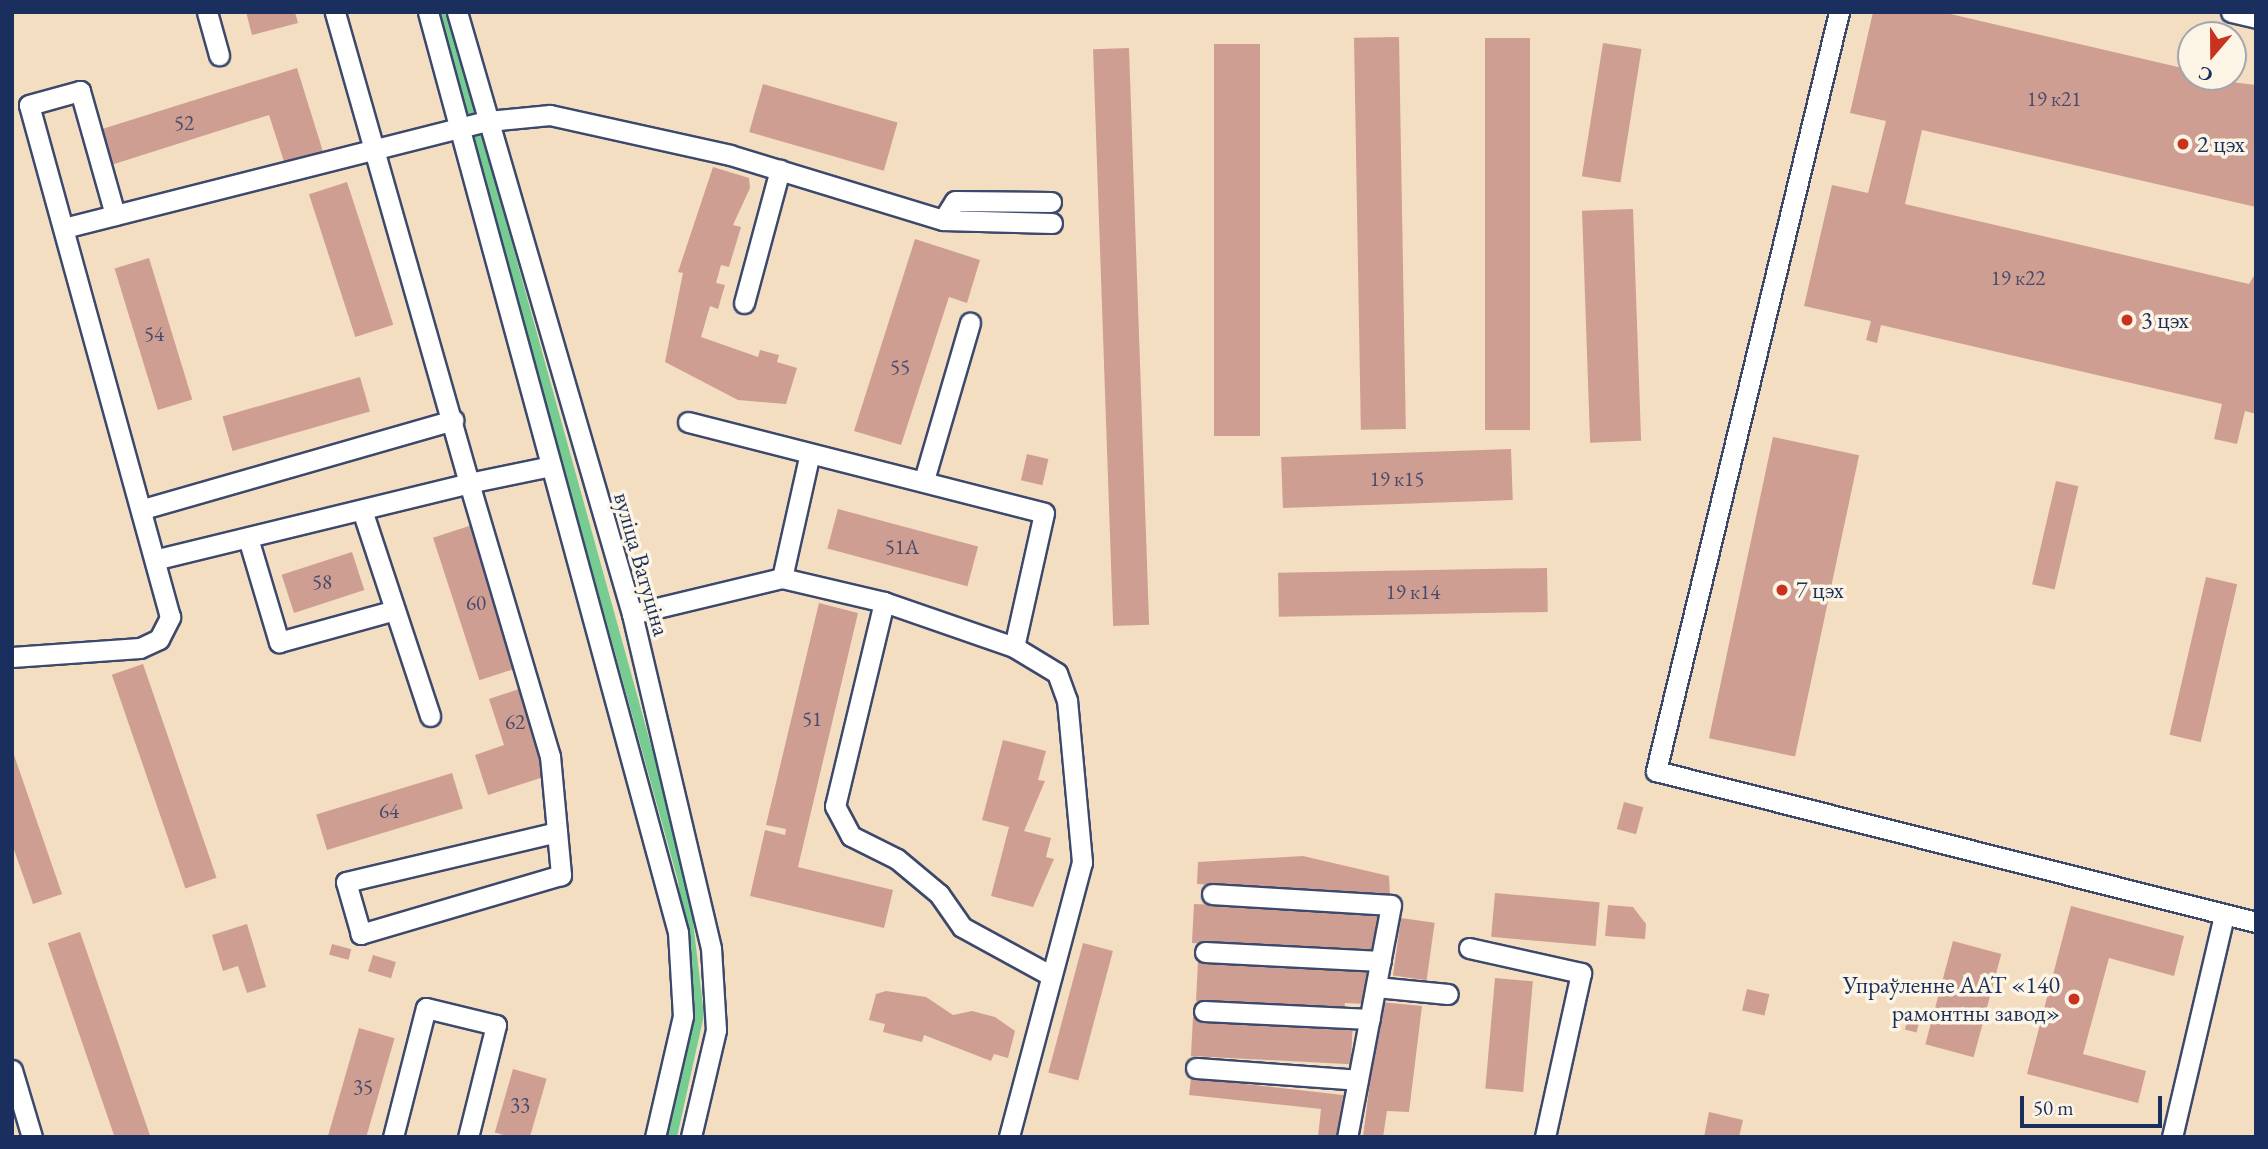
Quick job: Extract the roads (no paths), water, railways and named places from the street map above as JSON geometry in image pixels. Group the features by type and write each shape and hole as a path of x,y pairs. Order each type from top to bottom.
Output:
{"street":[{"path":"207,12 219,55"},
{"path":"335,12 550,756 561,875 361,934 346,882 557,832"},
{"path":"428,12 678,933 683,1016 655,1137"},
{"name":"вуліца Ватуціна","path":"457,12 632,614 711,948 716,1030 691,1137"},
{"path":"1839,12 1656,771 2256,922"},
{"path":"2231,12 2256,18"},
{"path":"12,657 151,645 170,617 158,559 29,105 80,91 115,215"},
{"path":"64,228 488,121 550,115 780,170 943,220 1052,223"},
{"path":"744,303 780,170"},
{"path":"943,220 955,201 1051,202"},
{"path":"924,480 970,323"},
{"path":"143,509 453,420"},
{"path":"688,422 809,457 924,480 1044,513 1014,647"},
{"path":"782,578 809,457"},
{"path":"158,559 469,483 551,466"},
{"path":"362,510 430,716"},
{"path":"248,538 279,642 395,610"},
{"path":"632,614 782,578 884,602 1014,647 1057,673 1067,700 1082,862 1009,1137"},
{"path":"884,602 835,806 851,836 897,859 940,894 962,927 1052,976"},
{"path":"1212,894 1391,905 1348,1137"},
{"path":"2172,1137 2224,916"},
{"path":"1468,948 1581,973 1545,1137"},
{"path":"1205,952 1381,961"},
{"path":"1376,987 1448,994"},
{"path":"393,1137 426,1008 496,1024 468,1137"},
{"path":"1204,1011 1370,1019"},
{"path":"1196,1068 1358,1080"},
{"path":"12,1070 32,1137"}],"place":[{"name":"2 цэх","path":"2183,144"},
{"name":"3 цэх","path":"2127,320"},
{"name":"7 цэх","path":"1782,590"},
{"name":"Упраўленне ААТ «140 рамонтны завод»","path":"2074,999"}]}
